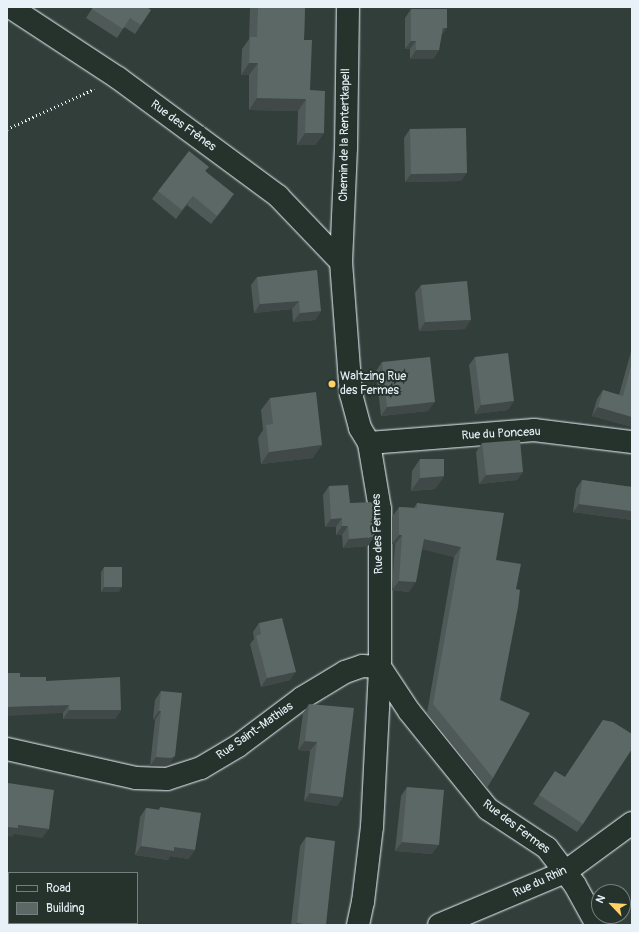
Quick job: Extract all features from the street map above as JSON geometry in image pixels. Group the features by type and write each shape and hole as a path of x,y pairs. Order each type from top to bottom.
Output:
{"street":[{"name":"Rue des Frênes","path":"10,7 118,78 278,196 341,262"},
{"name":"Chemin de la Rentertkapell","path":"341,262 346,148 348,7"},
{"name":"Rue des Fermes","path":"341,262 351,394 360,428 369,443 380,509 380,667 372,827 363,902 358,925"},
{"name":"Rue du Ponceau","path":"369,443 534,430 632,442"},
{"name":"Rue Saint-Mathias","path":"7,749 136,778 167,778 200,768 238,746 302,698 345,672 362,666 380,667"},
{"name":"Rue des Fermes","path":"380,667 409,711 488,809 547,848 565,872 597,925"},
{"name":"Rue du Rhin","path":"439,925 565,872 632,823"}],"path":[{"path":"7,129 118,78"}],"building":[{"path":"93,7 147,7 151,10 141,25 130,18 123,29 92,9"},
{"path":"258,7 305,7 304,40 312,40 310,90 325,91 324,133 305,133 306,99 257,98 258,63 249,63 250,37 257,37"},
{"path":"411,9 447,9 447,28 443,28 439,50 416,50 416,41 411,41"},
{"path":"466,128 467,173 411,174 410,129"},
{"path":"189,151 209,167 205,171 234,194 217,216 193,196 182,210 158,191"},
{"path":"317,270 321,311 300,313 299,301 260,304 257,277"},
{"path":"467,281 471,320 425,322 421,285"},
{"path":"508,353 514,401 481,405 475,357"},
{"path":"430,357 435,402 387,407 382,362"},
{"path":"632,362 632,417 598,407 603,390 623,396"},
{"path":"316,392 322,445 269,452 266,425 273,424 270,398"},
{"path":"520,440 523,472 486,475 482,443"},
{"path":"420,459 444,459 444,476 420,478"},
{"path":"582,480 632,487 632,511 579,504"},
{"path":"348,485 350,503 374,502 374,537 349,539 348,526 342,526 342,518 331,519 329,486"},
{"path":"417,503 504,513 496,560 521,564 516,589 520,590 518,607 500,700 530,713 493,778 433,704 461,547 424,539 416,582 399,581 402,535 399,535 399,507 417,508"},
{"path":"104,567 122,567 122,587 104,587"},
{"path":"282,618 296,672 267,678 256,636 261,634 259,623"},
{"path":"7,673 20,673 20,677 46,677 46,681 120,677 121,710 69,710 69,705 7,707"},
{"path":"161,691 182,693 175,756 171,758 156,757 161,711 159,711"},
{"path":"309,704 354,708 343,797 310,793 317,742 305,741"},
{"path":"603,720 613,722 632,734 632,749 583,824 539,795 555,771 565,777"},
{"path":"8,783 54,790 49,829 18,825 18,828 7,827"},
{"path":"407,787 444,790 439,845 402,842"},
{"path":"160,807 201,813 195,850 174,847 174,851 141,846 146,808 160,810"},
{"path":"306,837 335,841 326,925 297,923"}],"place":[{"name":"Waltzing Rue des Fermes","path":"332,384"}]}
